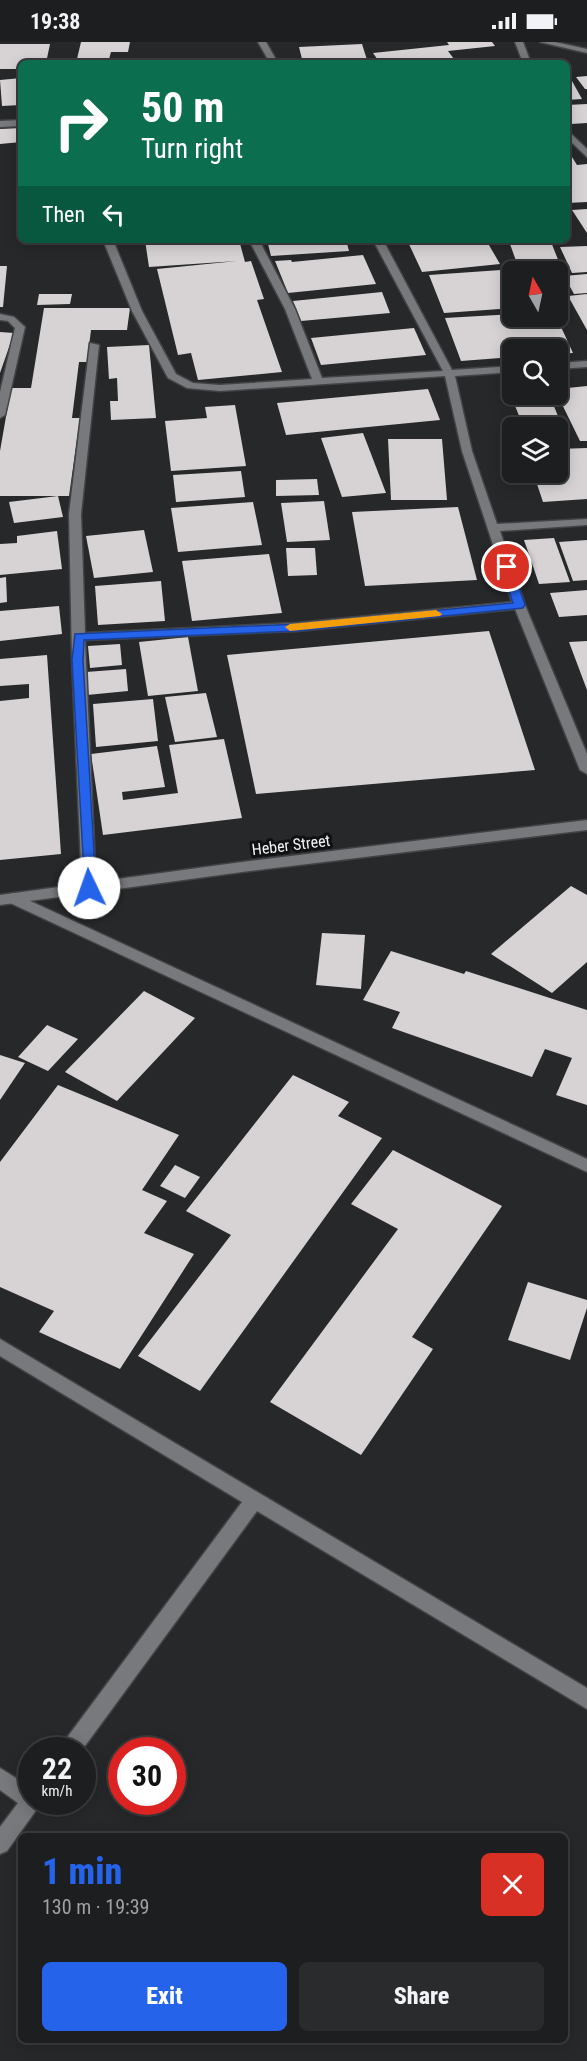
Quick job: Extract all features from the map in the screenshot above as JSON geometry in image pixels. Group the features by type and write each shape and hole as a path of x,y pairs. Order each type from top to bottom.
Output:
{"street":[{"path":"262,42 272,60"},
{"path":"519,42 526,60"},
{"path":"544,42 587,51"},
{"path":"0,124 18,123"},
{"path":"570,136 587,154"},
{"path":"109,243 137,311 172,376 191,386 220,388 502,370"},
{"path":"256,243 290,309 318,381"},
{"path":"380,243 449,373 467,451 519,605 587,770"},
{"path":"0,317 11,319 20,327 0,415"},
{"path":"89,888 78,660 75,514 94,345"},
{"path":"568,365 587,364"},
{"path":"494,528 587,522"},
{"path":"79,637 297,627 519,605"},
{"name":"Heber Street","path":"6,899 587,825"},
{"path":"6,899 587,1166"},
{"path":"0,1347 587,1699"},
{"path":"80,1737 255,1500"},
{"path":"0,1778 18,1791"},
{"path":"0,1844 22,1815"}],"building":[{"path":"81,42 130,42 128,52 111,52 109,60 77,60"},
{"path":"447,42 492,42 495,46 448,51 455,60 378,60 373,53 449,45"},
{"path":"0,44 50,44 47,60 18,60 18,69 0,69"},
{"path":"362,44 367,60 302,60 299,47"},
{"path":"587,76 587,89 585,89 576,77"},
{"path":"570,77 582,99 570,100"},
{"path":"18,78 18,105 2,106 0,80"},
{"path":"587,104 587,123 571,124 570,105"},
{"path":"18,128 18,142 0,144 0,129"},
{"path":"570,154 577,165 587,164 587,202 570,203"},
{"path":"587,209 587,233 572,210"},
{"path":"145,243 240,243 245,262 251,261 264,299 257,300 282,372 198,380 191,353 178,355 157,269 237,261 149,267"},
{"path":"268,243 347,243 349,251 271,256"},
{"path":"408,243 488,243 500,264 422,272"},
{"path":"551,243 559,261 516,261 510,244"},
{"path":"587,246 587,272 572,273 560,247"},
{"path":"363,255 376,284 288,293 275,261 291,260 292,262"},
{"path":"0,266 7,266 3,307 0,307"},
{"path":"501,270 502,309 444,313 429,275"},
{"path":"587,274 587,293 574,294 568,283 568,276"},
{"path":"382,292 390,313 301,321 293,301"},
{"path":"39,294 72,294 70,304 37,305"},
{"path":"587,294 587,330 568,296"},
{"path":"44,308 130,308 127,330 91,330 87,362 79,362 72,418 80,418 69,496 0,496 0,451 11,388 31,388"},
{"path":"502,315 502,327 561,327 567,339 502,339 502,358 461,361 445,318"},
{"path":"414,328 426,355 321,365 311,338"},
{"path":"0,332 14,333 0,373"},
{"path":"568,342 573,353 568,353"},
{"path":"149,345 156,418 111,420 110,401 118,401 117,378 109,379 107,347"},
{"path":"587,386 587,441 580,441 562,405 568,405 568,388"},
{"path":"428,389 440,420 286,435 277,403"},
{"path":"235,405 246,466 171,471 165,421 207,418 205,407"},
{"path":"515,405 553,405 558,417 520,417"},
{"path":"363,433 386,493 342,497 321,438"},
{"path":"388,439 442,439 447,500 391,500"},
{"path":"587,448 587,499 543,502 537,483 568,483 568,449"},
{"path":"241,471 245,497 176,502 173,475"},
{"path":"317,479 319,495 276,496 276,480"},
{"path":"58,496 63,517 14,523 9,502"},
{"path":"324,501 330,540 287,542 281,503"},
{"path":"253,502 262,545 178,552 171,508"},
{"path":"458,507 477,580 365,586 352,512"},
{"path":"144,530 153,572 94,578 86,536"},
{"path":"57,531 62,569 0,575 0,544 17,543 17,536"},
{"path":"554,538 570,582 539,584 524,540"},
{"path":"587,540 587,580 573,581 559,542"},
{"path":"286,548 315,548 317,575 288,576"},
{"path":"269,554 282,613 192,621 182,561"},
{"path":"6,577 7,602 0,603 0,578"},
{"path":"161,581 165,621 98,625 95,586"},
{"path":"587,590 587,615 559,617 550,593"},
{"path":"59,606 62,634 0,641 0,611"},
{"path":"489,631 535,770 256,794 227,655"},
{"path":"188,637 198,691 148,696 139,642"},
{"path":"587,641 587,690 569,642"},
{"path":"120,644 122,665 90,668 88,646"},
{"path":"47,655 61,854 0,860 0,701 29,698 29,684 0,686 0,659"},
{"path":"126,669 128,691 87,695 86,672"},
{"path":"206,693 217,737 175,742 165,697"},
{"path":"153,699 158,741 96,747 93,704"},
{"path":"224,739 242,818 103,835 91,754 157,746 165,787 122,792 123,800 178,793 169,745"},
{"path":"571,886 587,895 587,962 552,993 491,954"},
{"path":"322,933 365,935 361,989 316,985"},
{"path":"391,951 464,974 466,971 587,1010 587,1105 556,1095 572,1058 545,1049 532,1077 392,1028 400,1012 363,1000"},
{"path":"144,991 195,1018 117,1101 65,1072"},
{"path":"47,1025 78,1039 48,1071 18,1057"},
{"path":"0,1055 25,1063 0,1100"},
{"path":"293,1075 349,1102 338,1116 382,1138 200,1391 138,1356 231,1235 186,1211"},
{"path":"58,1085 179,1135 142,1190 167,1201 144,1233 194,1254 120,1369 39,1332 54,1311 0,1287 0,1162"},
{"path":"393,1150 502,1206 412,1337 433,1349 361,1455 270,1402 398,1229 351,1204"},
{"path":"175,1165 200,1177 185,1198 160,1186"},
{"path":"528,1282 587,1300 587,1308 570,1360 508,1340"}],"slow traffic":[{"path":"290,627 436,614"}],"route":[{"path":"89,888 78,660 79,637 297,627 519,605 507,567"}]}
